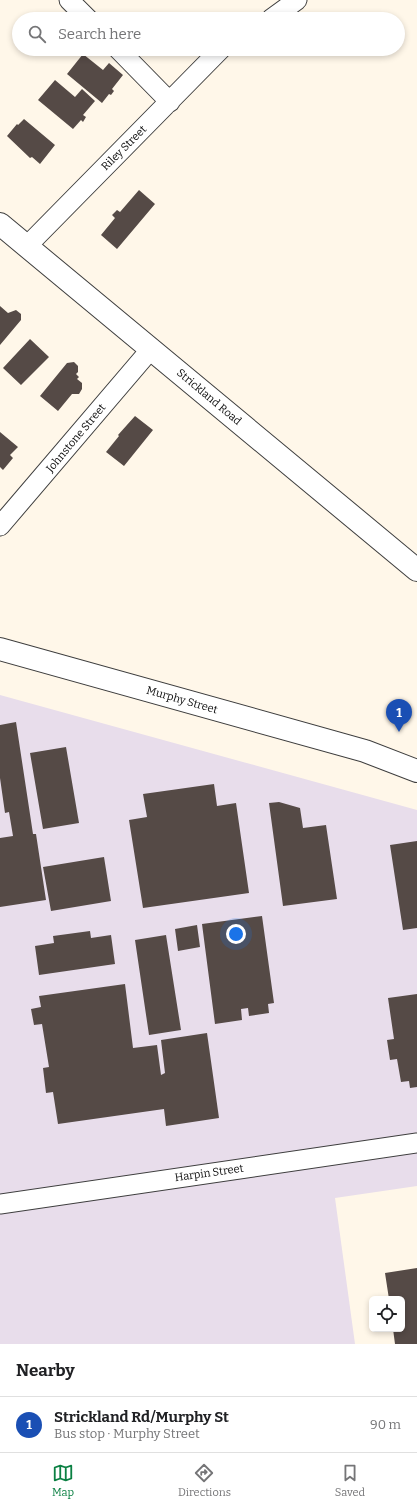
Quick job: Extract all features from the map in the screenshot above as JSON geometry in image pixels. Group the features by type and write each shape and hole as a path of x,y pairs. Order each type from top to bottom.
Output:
{"street":[{"path":"69,0 81,12"},
{"path":"281,12 297,0"},
{"path":"125,56 170,102"},
{"name":"Riley Street","path":"27,246 214,56"},
{"name":"Strickland Road","path":"0,224 417,570"},
{"name":"Johnstone Street","path":"0,526 151,349"},
{"name":"Murphy Street","path":"0,649 365,751 417,771"},
{"name":"Murphy Street","path":"365,751 417,756"},
{"name":"Harpin Street","path":"0,1204 417,1142"}],"shaded area":[{"path":"0,695 417,810 417,1186 335,1198 355,1344 0,1344"}],"building":[{"path":"81,56 86,56 103,70 109,63 123,75 112,89 114,91 111,95 109,94 102,103 67,74"},
{"path":"55,80 75,97 82,89 95,101 83,115 86,117 83,122 81,120 73,129 38,100"},
{"path":"24,119 55,145 40,164 32,157 30,158 7,136 17,124 18,125"},
{"path":"139,190 155,204 117,249 101,235 115,218 112,215 117,210 120,212"},
{"path":"0,306 8,313 16,310 21,314 21,320 0,345"},
{"path":"30,339 49,357 21,385 3,368"},
{"path":"74,362 78,366 78,372 76,374 79,377 77,379 82,383 82,389 79,394 72,394 58,411 40,396 67,363"},
{"path":"135,416 153,430 124,466 106,452 119,436 118,435"},
{"path":"0,432 18,447 10,455 13,458 3,470 0,467"},
{"path":"16,722 33,834 36,834 46,900 0,907 0,838 13,836 9,812 5,813 0,778 0,725"},
{"path":"66,747 79,823 43,829 30,753"},
{"path":"214,784 217,806 236,803 249,893 143,908 129,820 147,817 143,794"},
{"path":"279,802 300,808 303,828 326,825 337,899 283,906 269,803"},
{"path":"417,841 417,928 403,930 390,845"},
{"path":"104,857 111,901 51,911 43,867"},
{"path":"262,916 274,1003 268,1004 269,1013 249,1016 248,1008 241,1009 242,1020 215,1024 202,924"},
{"path":"197,925 200,947 178,951 175,929"},
{"path":"90,931 91,938 111,935 115,964 39,975 35,946 54,943 53,936"},
{"path":"166,935 181,1030 149,1035 135,940"},
{"path":"125,984 133,1048 157,1045 161,1075 165,1073 161,1040 207,1033 219,1118 166,1126 164,1109 58,1124 53,1092 46,1093 43,1068 49,1067 42,1024 34,1025 31,1009 41,1007 39,996"},
{"path":"417,994 417,1087 410,1088 409,1081 401,1082 397,1059 390,1060 387,1040 394,1039 388,998"},
{"path":"417,1268 417,1344 395,1344 393,1332 405,1332 405,1296 389,1296 385,1273"}],"place":[{"name":"Strickland Rd/Murphy St","path":"399,732"}]}
